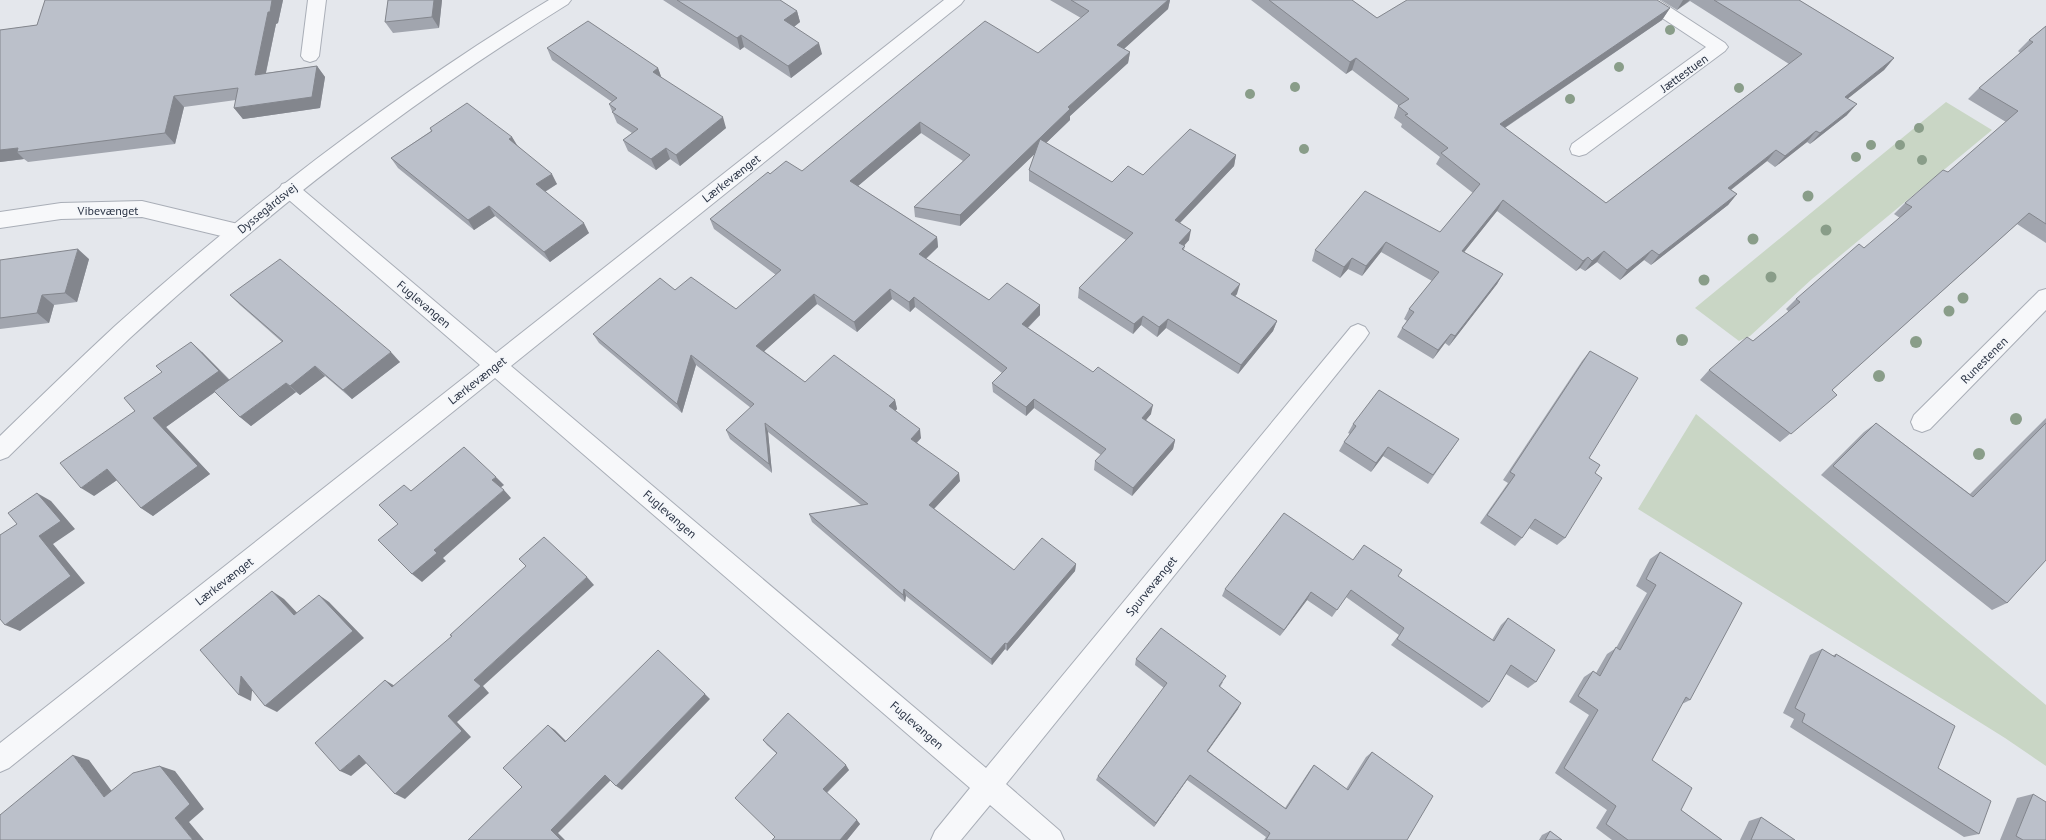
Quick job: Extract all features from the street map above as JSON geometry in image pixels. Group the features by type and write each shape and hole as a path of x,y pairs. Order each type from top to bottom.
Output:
{"street":[{"path":"310,56 318,0"},
{"name":"Dyssegårdsvej","path":"0,450 140,316 290,189 419,94 527,21 562,0"},
{"name":"Lærkevænget","path":"0,759 955,0"},
{"name":"Jættestuen","path":"1579,149 1719,47 1647,0"},
{"name":"Fuglevangen","path":"290,189 1051,840"},
{"name":"Vibevænget","path":"0,220 61,211 142,209 238,232"},
{"name":"Runestenen","path":"1922,422 2046,298"},
{"name":"Spurvevænget","path":"944,840 1358,332"}],"green space":[{"path":"1946,102 1992,130 1812,279 1750,336 1739,341 1695,308"},
{"path":"1696,414 2046,705 2046,766 2005,738 1638,509"}],"building":[{"path":"45,0 272,0 270,12 268,12 255,75 317,66 312,97 234,108 238,88 174,96 165,133 17,152 18,148 0,150 0,30 37,25"},
{"path":"388,0 434,0 432,17 385,22"},
{"path":"677,0 780,0 797,11 784,20 819,43 788,66 741,35 737,38"},
{"path":"1071,0 1168,0 1117,45 1130,52 1068,107 1070,109 960,215 914,207 970,155 920,122 850,181 937,237 919,254 989,300 1007,283 1040,305 1022,324 1093,372 1098,367 1153,405 1142,418 1175,440 1133,488 1095,461 1106,449 1034,399 1026,407 992,383 1007,368 914,297 909,302 890,289 854,322 814,294 756,346 805,382 834,355 895,400 889,406 920,429 911,439 959,473 929,505 1014,570 1042,538 1076,564 1007,644 1005,643 991,659 904,589 903,595 809,514 868,504 765,423 769,464 726,430 754,404 691,355 677,404 593,334 660,278 675,290 691,277 736,309 781,270 710,219 768,172 770,174 786,161 802,171 985,21 1038,53 1089,11"},
{"path":"1269,0 1352,0 1377,18 1407,0 1657,0 1670,8 1500,124 1606,203 1802,54 1714,0 1799,0 1894,58 1845,97 1857,104 1820,133 1816,131 1785,156 1776,150 1728,188 1737,194 1659,255 1652,250 1627,270 1604,251 1592,261 1588,257 1583,261 1503,200 1462,251 1503,274 1455,336 1451,334 1438,350 1402,328 1414,312 1409,309 1439,272 1386,242 1366,266 1352,258 1344,267 1315,250 1365,191 1440,232 1480,184 1441,153 1448,148 1405,115 1408,114 1398,106 1409,99 1356,58 1350,62"},
{"path":"588,21 658,68 653,72 723,117 676,155 666,148 651,159 623,140 638,129 612,112 616,109 609,104 617,98 547,48"},
{"path":"2046,26 2046,224 2029,213 1832,390 1837,395 1791,434 1709,370 1747,337 1753,341 1800,302 1796,299 1859,244 1864,248 1912,207 1905,203 1943,170 1948,172 2018,111 1979,88 2033,42 2029,40"},
{"path":"467,103 512,137 509,139 552,174 536,184 584,223 544,252 489,206 468,220 391,158 432,131 430,128"},
{"path":"1190,129 1236,155 1175,220 1191,230 1179,243 1185,246 1182,249 1240,284 1231,294 1277,321 1241,365 1168,319 1159,327 1143,316 1134,324 1079,288 1133,233 1029,170 1040,139 1112,182 1128,166 1143,175"},
{"path":"78,249 65,293 42,295 37,313 0,318 0,260"},
{"path":"280,259 391,352 343,390 315,366 290,386 286,383 240,417 214,391 283,341 230,295"},
{"path":"191,342 219,371 153,418 198,466 141,508 107,469 81,488 60,463 135,411 124,398 162,372 156,366"},
{"path":"1590,351 1638,378 1589,458 1600,465 1595,473 1602,478 1565,538 1535,519 1522,538 1487,515 1515,475 1510,472"},
{"path":"1379,390 1459,439 1433,475 1388,447 1376,463 1344,442 1356,426 1353,424"},
{"path":"1876,423 1973,497 2046,423 2046,560 2007,603 1833,466"},
{"path":"464,447 496,477 492,480 504,490 434,550 437,553 412,574 378,540 398,524 379,505 404,485 411,491"},
{"path":"37,493 61,521 39,536 71,576 5,625 0,619 0,535 17,524 8,513"},
{"path":"1284,513 1353,560 1364,545 1402,570 1398,576 1494,641 1508,618 1555,650 1536,682 1511,665 1489,702 1397,639 1404,628 1351,590 1337,610 1311,592 1284,630 1225,589"},
{"path":"544,537 587,577 474,680 481,686 448,716 462,731 395,794 359,755 340,771 315,743 385,680 392,687 452,636 450,635 526,566 519,559"},
{"path":"1660,552 1742,603 1690,700 1686,697 1652,760 1692,788 1681,810 1722,840 1628,840 1606,824 1616,806 1564,768 1598,710 1578,696 1593,671 1600,676 1616,647 1620,650 1656,585 1646,579"},
{"path":"272,591 294,615 319,595 353,631 265,706 241,676 239,695 200,650"},
{"path":"1161,628 1226,676 1219,686 1241,703 1207,751 1286,809 1314,765 1348,790 1372,752 1433,796 1407,840 1266,840 1270,833 1190,775 1156,823 1098,776 1167,683 1136,659"},
{"path":"1822,649 1835,657 1836,654 1955,726 1938,768 1991,801 1979,834 1802,722 1805,714 1795,708"},
{"path":"658,650 705,694 616,786 605,775 551,830 561,840 468,840 522,787 503,768 548,725 565,742"},
{"path":"788,713 846,765 823,789 857,820 840,840 772,840 775,837 735,798 777,753 763,740"},
{"path":"73,755 104,797 133,773 160,766 190,804 175,818 193,840 0,840 0,815"},
{"path":"2033,794 2046,802 2046,840 2023,840 2016,836"},
{"path":"1761,817 1795,840 1751,840"},
{"path":"1550,831 1562,840 1545,840"}]}
